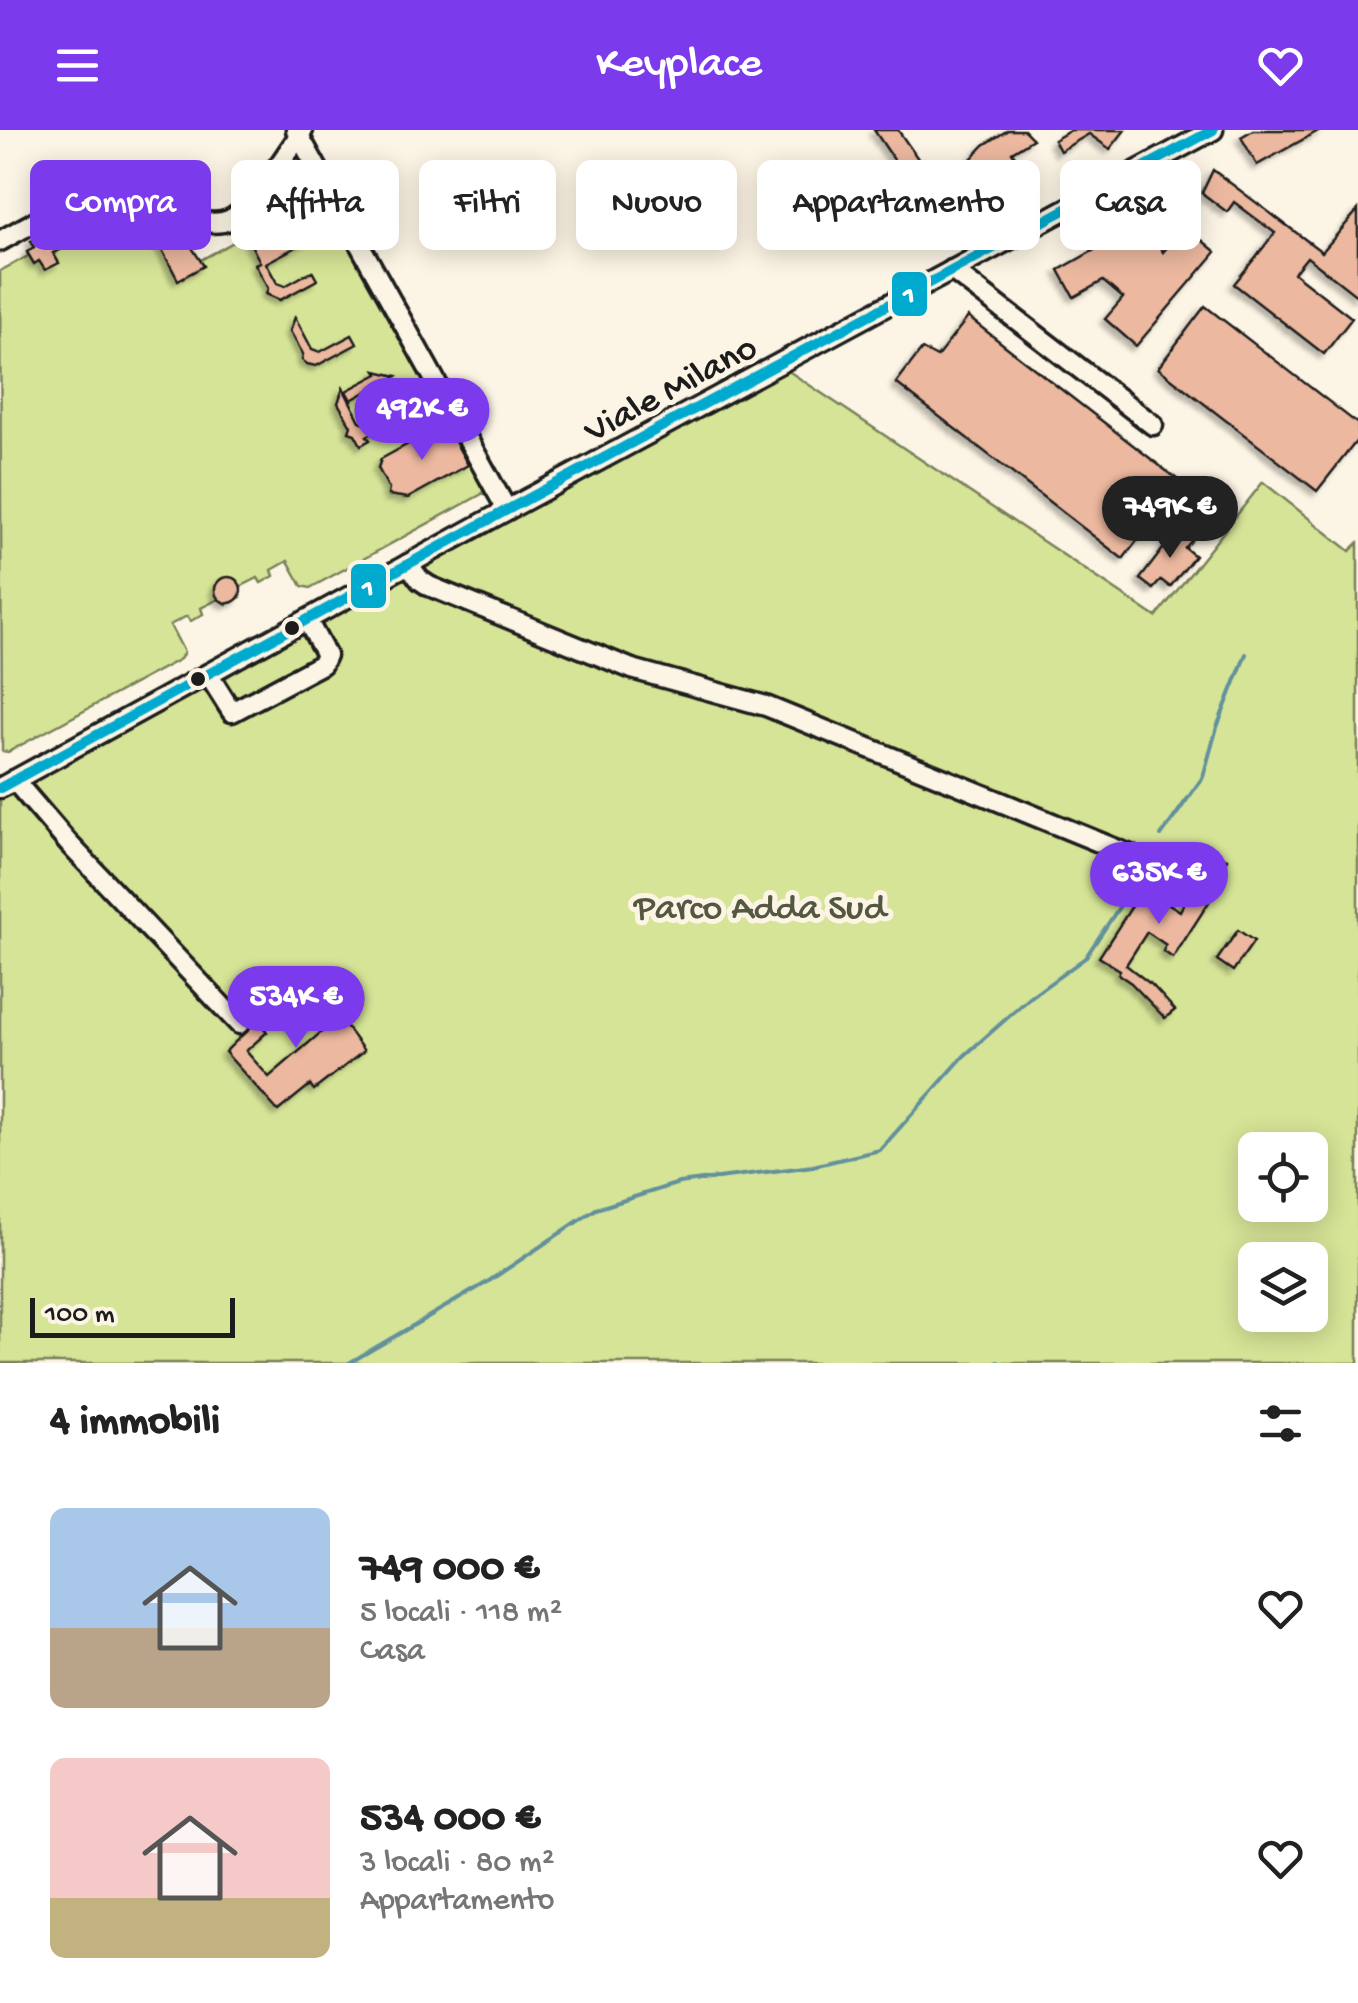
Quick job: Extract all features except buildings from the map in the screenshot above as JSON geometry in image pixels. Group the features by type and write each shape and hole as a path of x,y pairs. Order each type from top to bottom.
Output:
{"street":[{"name":"Viale Milano","path":"7,784 1213,130"},
{"path":"0,240 74,205 105,197 154,206 200,221 227,221 243,209 287,156 299,132"},
{"path":"299,132 507,510"},
{"path":"952,270 1152,425"},
{"path":"408,564 429,586 585,650 632,668 766,706 1133,856"},
{"path":"208,674 232,712 322,664 326,655 306,620"},
{"path":"7,784 239,1024"}],"green space":[{"path":"231,243 231,250 353,250 484,487 482,494 310,588 302,586 288,561 272,570 274,576 261,583 258,578 240,587 241,597 227,604 219,599 201,608 203,614 191,621 187,616 170,625 184,652 180,659 8,752 2,751 0,271 28,256 30,250 171,250 182,270"},
{"name":"Parco Adda Sud","path":"784,368 1156,617 1263,482 1350,551 1358,543 1358,1363 0,1363 0,796"}],"waterway":[{"path":"1161,836 1203,777 1217,727 1246,654"},
{"path":"349,1363 486,1283 596,1209 679,1183 813,1166 880,1150 964,1056 1031,997 1085,958 1132,888"}],"transit line":[{"name":"1","path":"0,788 1213,130"}]}
